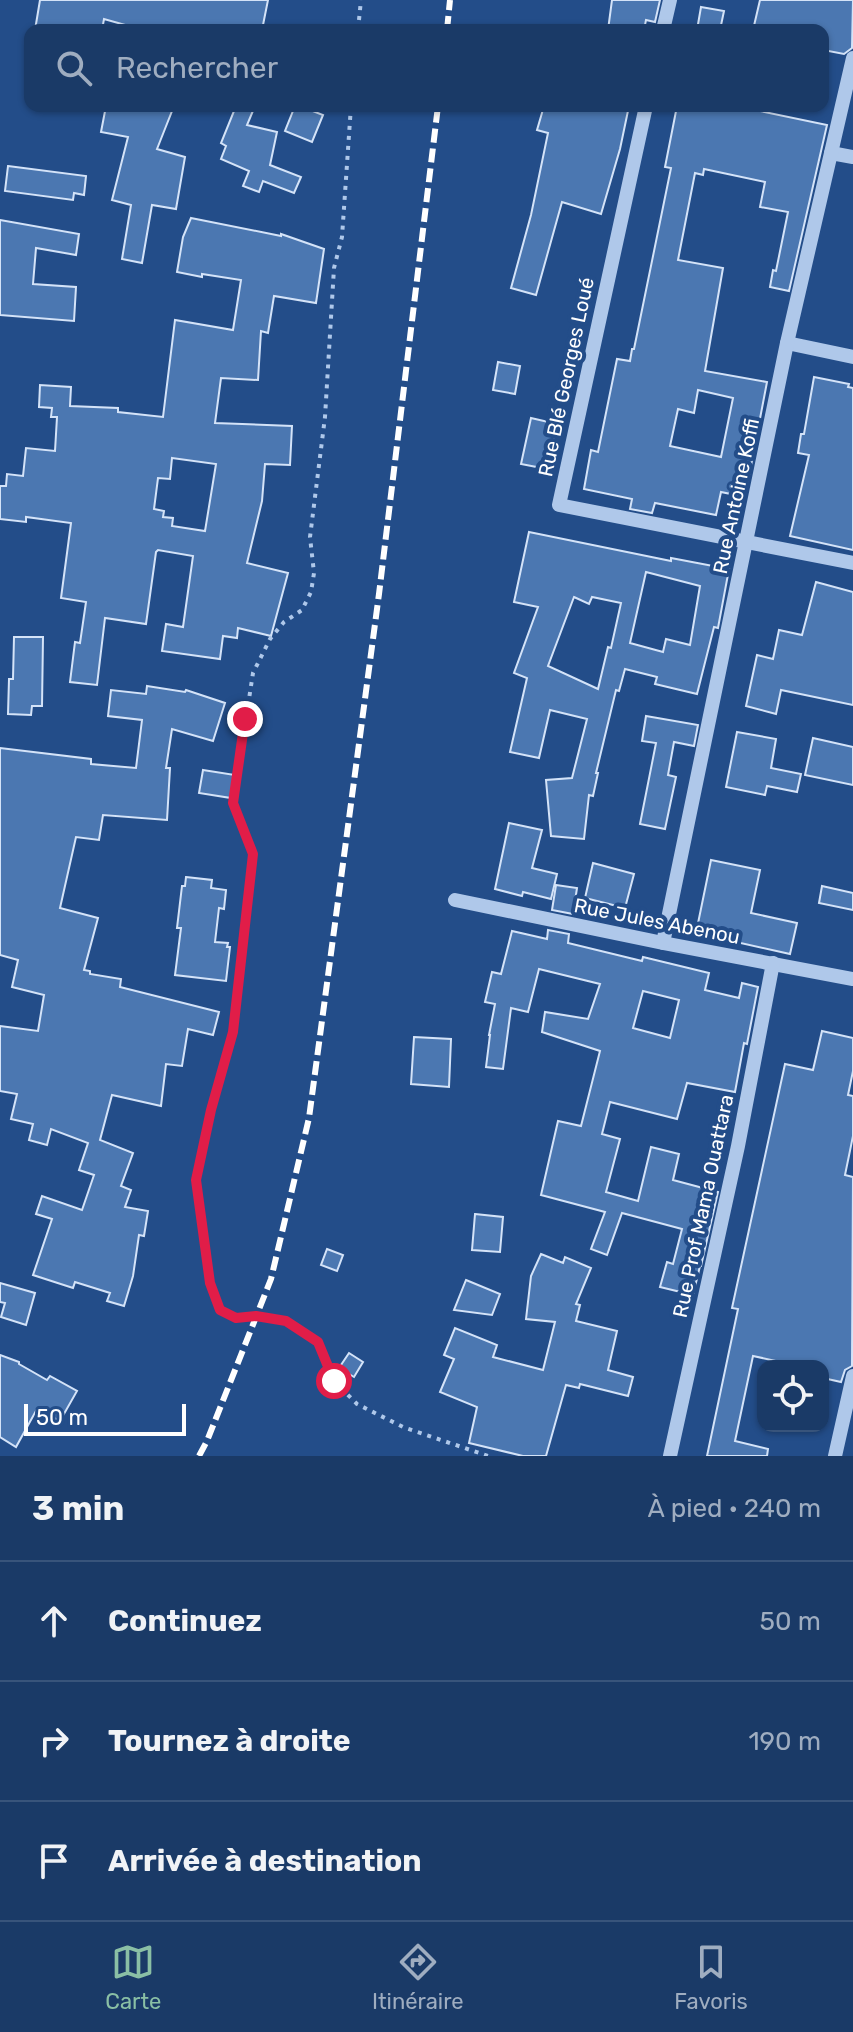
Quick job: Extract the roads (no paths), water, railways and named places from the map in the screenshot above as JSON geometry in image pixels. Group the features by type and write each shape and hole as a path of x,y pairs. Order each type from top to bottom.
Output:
{"street":[{"path":"664,24 670,0"},
{"name":"Rue Antoine Koffi","path":"663,943 787,343 853,58"},
{"name":"Rue Blé Georges Loué","path":"645,112 559,505 853,563"},
{"path":"831,153 853,157"},
{"path":"787,343 853,357"},
{"name":"Rue Jules Abenou","path":"455,900 853,979"},
{"name":"Rue Prof Mama Ouattara","path":"670,1456 738,1146 773,963"},
{"path":"835,1456 853,1376"}],"railway":[{"path":"448,24 450,0"},
{"path":"199,1456 271,1279 309,1118 379,594 437,112"}]}
